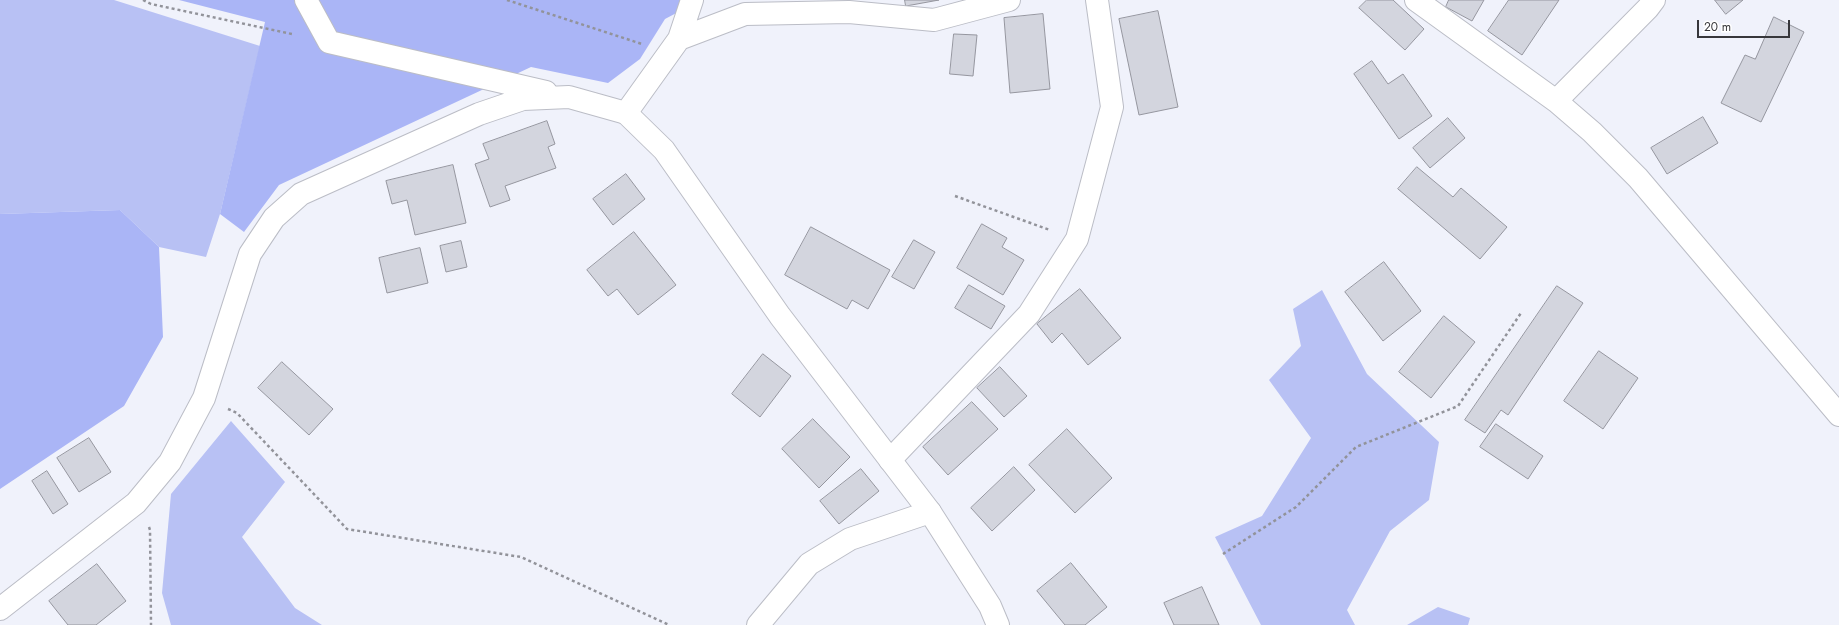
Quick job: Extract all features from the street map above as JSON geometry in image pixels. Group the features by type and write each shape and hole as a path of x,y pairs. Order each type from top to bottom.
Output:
{"street":[{"path":"306,0 329,42 569,97 626,114 664,150 780,316 930,512 990,606 998,625"},
{"path":"626,114 679,39 692,0"},
{"path":"679,39 745,14 849,12 934,20 1009,0"},
{"path":"890,460 1029,314 1077,239 1112,106 1097,0"},
{"path":"1416,0 1556,101 1592,132 1638,178 1839,415"},
{"path":"1556,101 1648,8 1654,0"},
{"path":"0,609 136,503 170,462 204,398 250,254 274,218 301,194 479,114 523,99 569,97"},
{"path":"758,625 809,564 850,539 930,512"}],"path":[{"path":"143,0 151,4 329,42"},
{"path":"507,0 630,40"},
{"path":"956,196 1077,239"},
{"path":"1223,554 1296,507 1356,447 1458,406 1522,313"},
{"path":"204,398 237,413 347,529 521,557 669,625"},
{"path":"136,503 150,530 151,625"}],"shaded area":[{"path":"0,0 114,0 260,46 220,214 206,257 159,247 120,210 0,214"},
{"path":"179,0 701,0 665,19 640,59 608,83 531,67 279,185 244,232 220,214 265,22"},
{"path":"120,210 159,247 163,337 124,406 0,489 0,214"},
{"path":"1322,290 1367,374 1439,442 1429,500 1390,531 1347,610 1355,625 1261,625 1215,537 1262,516 1311,438 1269,380 1301,346 1293,309"},
{"path":"231,421 285,482 242,537 295,608 322,625 171,625 162,593 171,494"},
{"path":"1438,607 1470,618 1468,625 1407,625"}],"building":[{"path":"905,0 939,0 906,6"},
{"path":"1367,0 1393,0 1424,29 1405,50 1359,8"},
{"path":"1449,0 1484,0 1472,21 1446,7"},
{"path":"1509,0 1559,0 1522,55 1488,31"},
{"path":"1715,0 1743,0 1726,14"},
{"path":"1158,11 1178,107 1139,115 1119,19"},
{"path":"1043,14 1050,89 1010,93 1004,18"},
{"path":"1774,17 1804,32 1761,122 1721,103 1745,55 1755,59"},
{"path":"954,34 977,35 973,76 950,74"},
{"path":"1372,61 1388,84 1403,74 1432,116 1399,139 1354,74"},
{"path":"1703,117 1718,143 1667,174 1651,148"},
{"path":"1448,118 1465,138 1430,168 1413,148"},
{"path":"547,121 555,144 548,147 556,168 505,186 510,200 490,207 475,164 489,159 483,144"},
{"path":"453,165 466,223 415,235 407,200 392,204 386,181"},
{"path":"1417,167 1453,197 1461,188 1507,227 1480,259 1398,189"},
{"path":"626,174 645,199 613,225 593,199"},
{"path":"982,224 1007,238 1002,247 1024,260 1003,295 957,268"},
{"path":"811,227 890,270 868,309 852,300 847,309 785,275"},
{"path":"634,232 676,285 638,315 617,289 608,296 587,270"},
{"path":"914,240 935,252 914,289 892,277"},
{"path":"461,241 467,267 446,272 440,246"},
{"path":"420,248 428,283 387,293 379,258"},
{"path":"1384,262 1421,311 1383,341 1345,292"},
{"path":"969,285 1005,306 991,329 955,308"},
{"path":"1557,286 1583,303 1508,415 1501,410 1485,433 1465,420"},
{"path":"1080,289 1121,338 1088,365 1062,333 1052,343 1037,324"},
{"path":"1444,316 1475,342 1431,398 1399,372"},
{"path":"1599,351 1638,378 1603,429 1564,401"},
{"path":"763,354 791,376 760,417 732,394"},
{"path":"282,362 333,409 309,435 258,388"},
{"path":"1000,367 1027,396 1004,417 977,388"},
{"path":"972,402 998,429 948,475 923,447"},
{"path":"813,419 850,457 819,488 782,449"},
{"path":"1496,424 1543,456 1528,479 1480,447"},
{"path":"1067,429 1112,478 1075,513 1029,465"},
{"path":"89,438 111,472 79,492 57,458"},
{"path":"1014,467 1035,490 992,531 971,508"},
{"path":"861,469 879,491 839,524 820,501"},
{"path":"47,471 68,504 53,514 32,481"},
{"path":"1071,563 1107,607 1085,625 1065,625 1037,591"},
{"path":"97,564 126,601 96,625 68,625 49,601"},
{"path":"1202,587 1219,625 1174,625 1164,603"}]}
